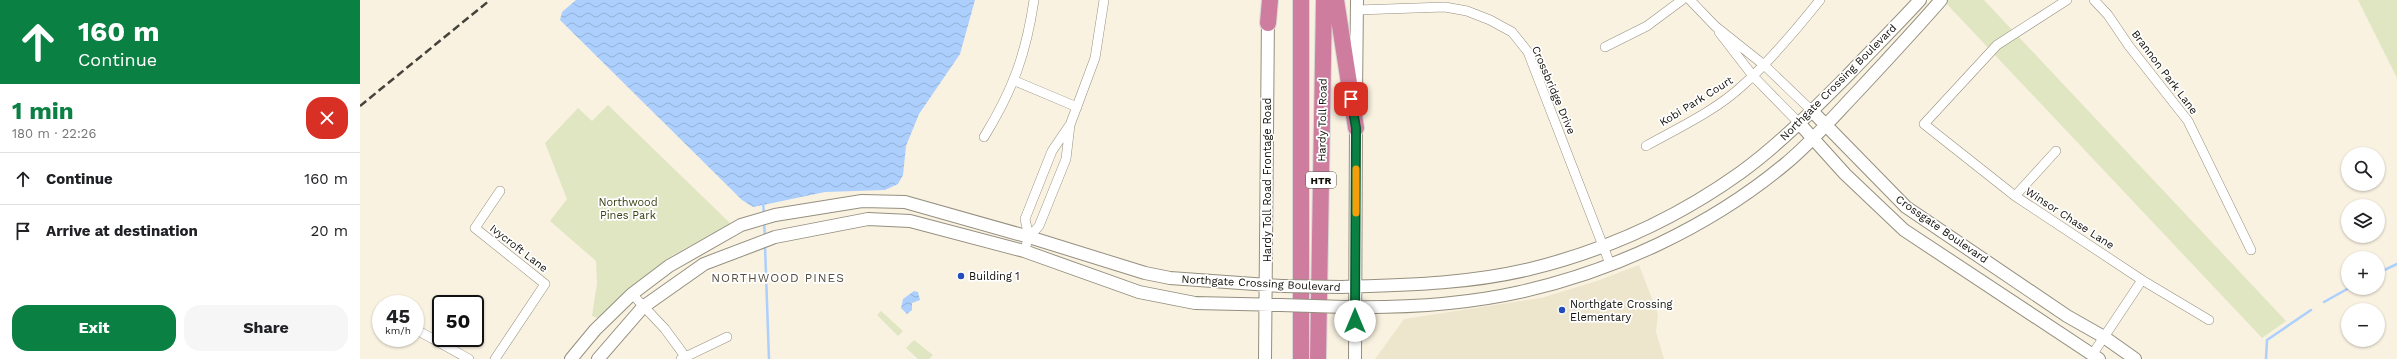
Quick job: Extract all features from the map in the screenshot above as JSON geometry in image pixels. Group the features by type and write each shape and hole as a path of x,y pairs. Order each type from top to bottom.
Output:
{"highway":[{"path":"1268,23 1269,0"},
{"name":"Hardy Toll Road","path":"1301,0 1301,359"},
{"name":"Hardy Toll Road","path":"1318,359 1324,0"},
{"path":"1336,0 1356,128"}],"street":[{"path":"984,137 1001,109 1015,80 1029,30 1034,0"},
{"path":"1024,251 1028,236 1025,219 1052,151 1070,125 1077,107 1094,58 1104,0"},
{"path":"1605,48 1646,26 1682,0"},
{"name":"Crossgate Boulevard","path":"1690,0 1715,26 1753,76 1799,123 1845,174 1904,230 2095,357"},
{"name":"Kobi Park Court","path":"1646,146 1695,119 1742,87 1764,65 1820,0"},
{"name":"Northgate Crossing Boulevard","path":"571,359 595,330 632,294 674,263 741,225 775,215 862,201 905,202 1028,236 1145,273 1170,278 1282,286 1355,287 1431,284 1530,269 1604,246 1649,226 1721,185 1770,149 1812,111 1920,0"},
{"name":"Northgate Crossing Boulevard","path":"598,359 643,307 704,264 775,237 848,222 879,219 910,221 1024,251 1139,292 1195,303 1350,307 1398,306 1478,299 1519,292 1610,264 1674,236 1733,202 1784,165 1826,126 1941,0"},
{"name":"Winsor Chase Lane","path":"2067,0 1997,45 1924,124 2015,196 2142,280 2209,320"},
{"name":"Brannon Park Lane","path":"2094,0 2108,15 2129,46 2188,122 2251,250"},
{"path":"1355,359 1350,307 1355,287 1357,5"},
{"name":"Crossbridge Drive","path":"1357,5 1445,8 1467,11 1512,32 1528,52 1610,264"},
{"path":"1909,12 1921,22"},
{"name":"Hardy Toll Road Frontage Road","path":"1265,359 1268,23"},
{"name":"Crossgate Boulevard","path":"1715,26 1764,65 1812,111 1906,207 2067,316 2104,337 2135,359"},
{"path":"1015,80 1077,107"},
{"path":"1028,236 1038,226 1066,159 1070,125"},
{"path":"2015,196 2056,151"},
{"path":"1721,185 1733,202"},
{"name":"Ivycroft Lane","path":"495,359 545,284 475,228 500,191"},
{"path":"1895,221 1906,207"},
{"path":"1139,292 1145,273"},
{"path":"1992,288 2004,273"},
{"path":"1477,278 1478,299"},
{"path":"2095,357 2104,337 2142,280"},
{"path":"632,294 665,329 684,358 727,337"},
{"path":"424,334 469,359"}],"shaded area":[{"name":"Northgate Crossing Elementary","path":"1639,265 1658,314 1656,332 1664,359 1375,359 1404,319 1541,298 1597,281"}],"green space":[{"path":"1943,0 1984,0 2286,321 2262,338"},
{"path":"2358,0 2397,0 2397,78"},
{"name":"Northwood Pines Park","path":"608,105 733,226 709,235 671,256 598,318 592,316 597,283 596,261 550,221 567,199 545,143 578,108 592,121"},
{"path":"881,311 903,331 898,336 877,315"},
{"path":"914,340 933,355 929,359 918,359 906,348"}],"water":[{"path":"576,0 975,0 960,54 919,114 906,146 903,175 898,184 885,190 825,192 753,207 742,200 560,20 562,12"},
{"path":"914,291 918,292 920,300 912,303 912,310 907,314 901,308 903,299"}],"waterway":[{"path":"763,202 764,215"},
{"path":"764,222 765,237"},
{"path":"765,246 769,359"},
{"path":"2385,270 2397,264"},
{"path":"2324,302 2341,292"},
{"path":"2266,359 2267,340 2311,310"}],"railway":[{"path":"360,106 490,0"}],"slow traffic":[{"path":"1356,169 1356,213"}],"place":[{"name":"Building 1","path":"961,276"},
{"name":"Northgate Crossing Elementary","path":"1562,310"}],"district":[{"name":"NORTHWOOD PINES","path":"778,278"}],"route":[{"path":"1351,99 1356,128 1355,321"}]}
